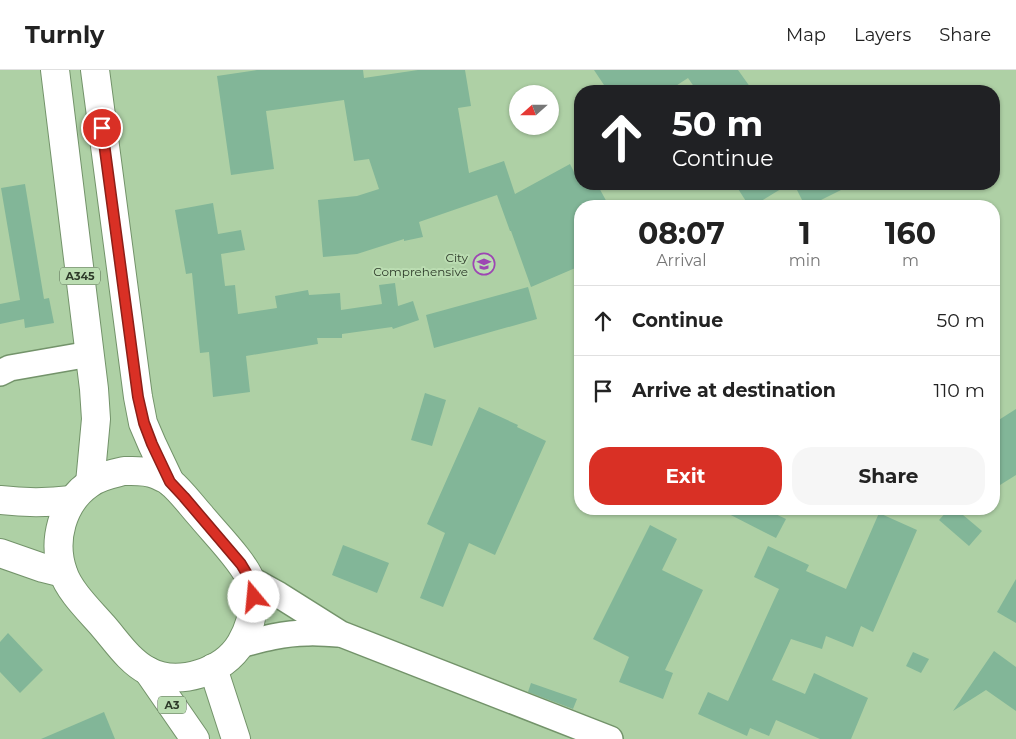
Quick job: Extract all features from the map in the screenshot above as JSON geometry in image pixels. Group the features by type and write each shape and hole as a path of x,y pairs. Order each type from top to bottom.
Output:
{"highway":[{"name":"A345","path":"55,70 90,354 96,418 81,492"},
{"path":"95,70 138,397 146,430 170,482"},
{"name":"A3","path":"0,500 44,503 81,492 106,475 124,471 140,470 155,474 170,482 228,548 250,579 254,597 252,614 240,645 230,658 213,668 178,678 162,677 131,660 78,596 63,573 59,558 58,541 61,525 81,492"},
{"path":"0,553 63,573"},
{"path":"213,668 236,739"},
{"name":"A3","path":"148,671 195,739"}],"street":[{"path":"0,373 10,368 90,354"},
{"path":"250,579 341,634 610,739"},
{"path":"240,645 288,634 341,634"}],"building":[{"path":"257,70 363,70 364,78 418,70 465,70 471,106 458,108 469,173 504,161 515,194 570,164 574,172 574,190 600,190 606,200 574,200 574,269 531,287 497,195 419,222 423,237 404,241 404,239 357,254 323,257 318,200 357,196 379,189 369,159 354,161 344,100 266,111 274,169 231,175 217,76"},
{"path":"594,70 738,70 749,85 693,85 688,78 677,85 604,85"},
{"path":"25,184 44,299 49,298 54,323 25,328 24,319 0,324 0,304 20,300 1,188"},
{"path":"739,190 779,190 763,200 745,200"},
{"path":"797,190 841,190 821,200 802,200"},
{"path":"213,203 218,234 241,230 245,250 221,254 225,286 235,285 238,314 277,308 275,296 308,290 309,295 340,293 341,310 382,304 379,285 395,283 398,306 413,301 419,320 393,329 392,327 342,334 342,338 317,338 318,344 246,356 250,392 213,397 209,352 200,353 192,273 186,274 175,210"},
{"path":"528,287 537,319 434,348 426,315"},
{"path":"425,393 446,400 432,446 411,440"},
{"path":"479,407 518,425 517,427 546,441 495,555 469,543 443,607 420,598 445,533 427,524"},
{"path":"1016,409 1016,475 1000,485 1000,419"},
{"path":"731,515 778,515 786,519 776,538"},
{"path":"878,515 883,515 917,530 873,632 861,626 853,647 826,636 822,649 791,639 772,680 805,694 814,673 868,698 851,739 820,739 776,720 769,736 750,728 747,736 698,714 708,692 728,701 779,589 754,577 768,546 809,565 806,571 846,589"},
{"path":"944,515 963,515 982,531 969,546 939,520"},
{"path":"650,525 677,539 662,570 703,590 665,670 673,673 663,699 619,682 629,657 593,639"},
{"path":"343,545 389,563 377,593 332,575"},
{"path":"1016,579 1016,623 997,612"},
{"path":"8,633 43,670 20,693 0,672 0,642"},
{"path":"994,651 1016,667 1016,711 986,690 953,711"},
{"path":"913,652 929,659 921,673 906,666"},
{"path":"531,683 577,699 573,709 528,692"},
{"path":"104,712 115,739 41,739"}],"place":[{"name":"City Comprehensive","path":"484,264"}],"route":[{"path":"102,128 138,397 144,423 170,482 241,564 250,579 254,597"}]}
